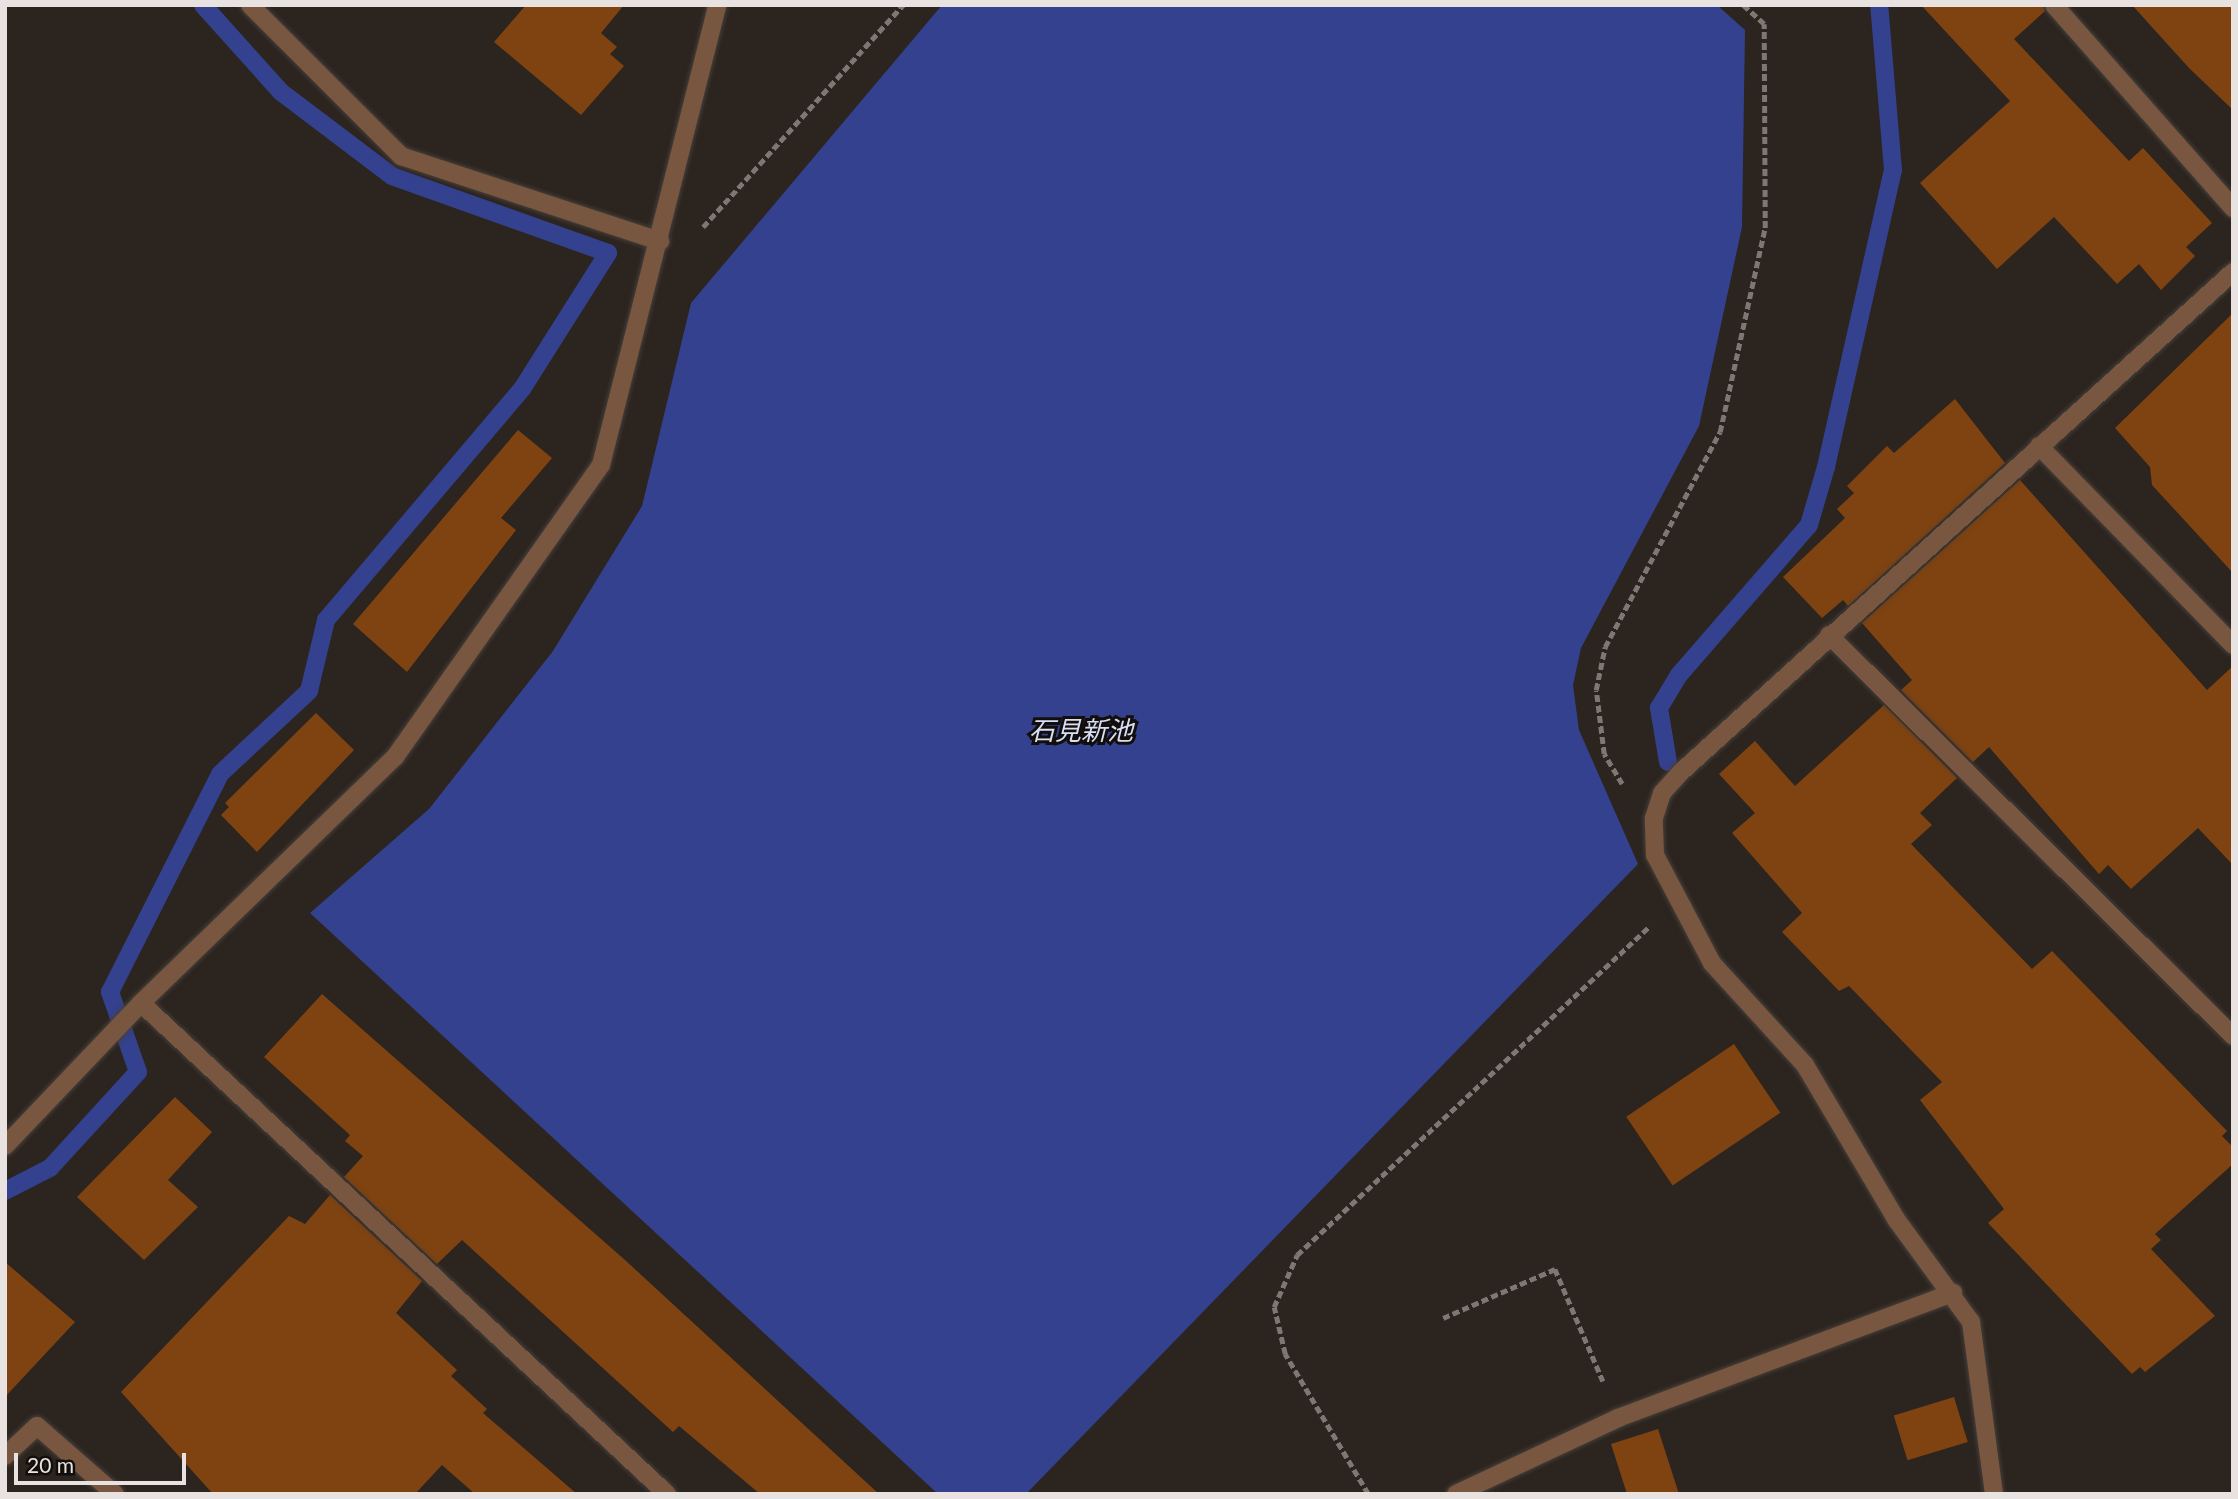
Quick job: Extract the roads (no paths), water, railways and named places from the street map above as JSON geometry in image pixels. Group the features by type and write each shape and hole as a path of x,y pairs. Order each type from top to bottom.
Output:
{"street":[{"path":"250,5 401,156 660,242"},
{"path":"2054,5 2233,208"},
{"path":"5,1146 141,1003 394,757 601,465 660,242 713,9"},
{"path":"1994,1494 1971,1322 1953,1293 1896,1219 1805,1065 1712,963 1676,902 1652,832 1662,793 1829,635 2233,272"},
{"path":"2039,446 2233,645"},
{"path":"1829,635 2233,1036"},
{"path":"141,1003 667,1494"},
{"path":"1456,1494 1618,1418 1953,1293"},
{"path":"5,1456 37,1426 115,1494"}],"water":[{"name":"石見新池","path":"942,5 1717,5 1745,30 1742,227 1699,426 1581,648 1573,685 1579,730 1638,864 1026,1494 938,1494 310,913 429,809 553,651 642,506 691,303"}],"waterway":[{"path":"5,1191 50,1168 138,1072 110,992 220,774 309,691 326,620 522,389 608,253 392,176 281,92 203,5"},
{"path":"1668,762 1659,708 1679,675 1809,525 1826,467 1893,170 1879,5"}]}
